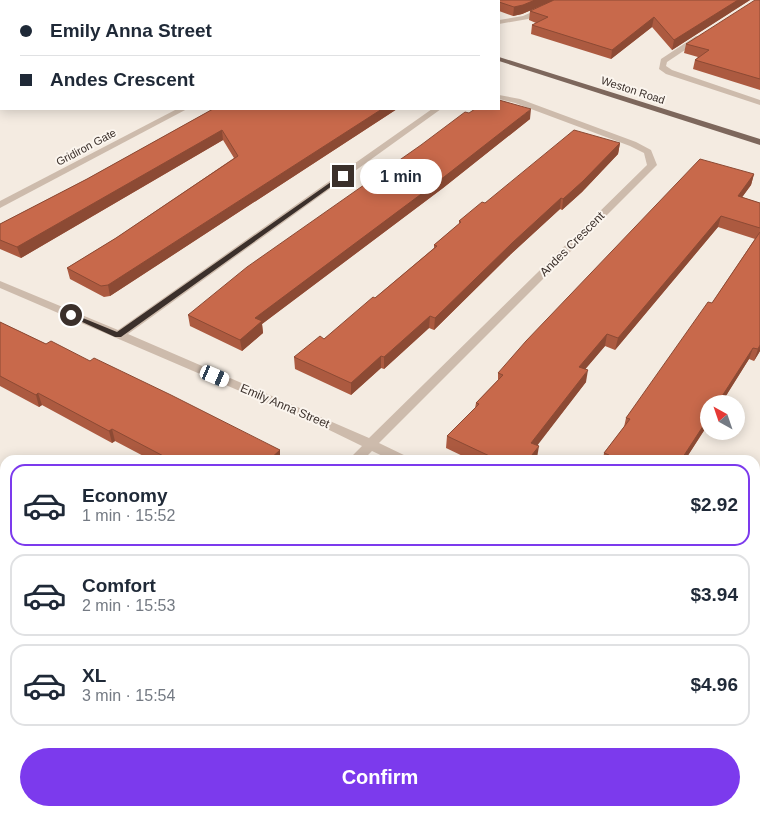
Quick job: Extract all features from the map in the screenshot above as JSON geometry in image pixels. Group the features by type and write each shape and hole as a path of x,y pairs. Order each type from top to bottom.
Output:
{"main road":[{"name":"Weston Road","path":"500,59 760,142"}],"street":[{"path":"500,22 533,17 564,0"},
{"path":"710,31 664,61 662,67 669,72 760,104"},
{"name":"Andes Crescent","path":"370,444 652,165 648,152 633,144 517,101 500,97"},
{"name":"Gridiron Gate","path":"0,205 181,110"},
{"path":"118,336 436,110"},
{"name":"Emily Anna Street","path":"0,284 325,423 393,455"},
{"path":"360,455 370,444"}],"building":[{"path":"500,0 535,0 523,5 514,7 500,2"},
{"path":"554,0 738,0 674,40 654,17 612,50 532,25 548,17 530,11"},
{"path":"755,0 760,0 760,79 695,60 709,50 686,44"},
{"path":"500,100 531,109 444,177 255,318 262,321 240,340 188,315 247,267 465,112 469,113 474,110 500,110"},
{"path":"211,110 380,110 108,285 101,286 67,268 116,238 238,156 222,130 17,247 0,240 0,224 87,179"},
{"path":"574,130 620,143 583,181 563,199 561,198 512,243 435,318 430,316 384,357 381,356 351,383 294,357 320,336 324,339 373,297 375,298 437,246 434,245 461,222 459,221 482,202 485,203"},
{"path":"700,159 754,174 738,196 760,203 760,228 721,216 618,338 607,334 579,367 588,370 531,443 539,446 532,455 487,455 447,436 479,404 476,403 503,375 498,373 526,341"},
{"path":"760,232 760,345 758,349 753,348 723,395 700,395 700,431 684,455 609,455 604,453 630,419 626,418 708,302 712,303"},
{"path":"0,322 46,344 51,341 90,361 94,358 280,450 274,455 161,455 112,429 109,431 38,393 36,395 0,376"}],"route":[{"path":"71,315 118,336 343,176"}]}
